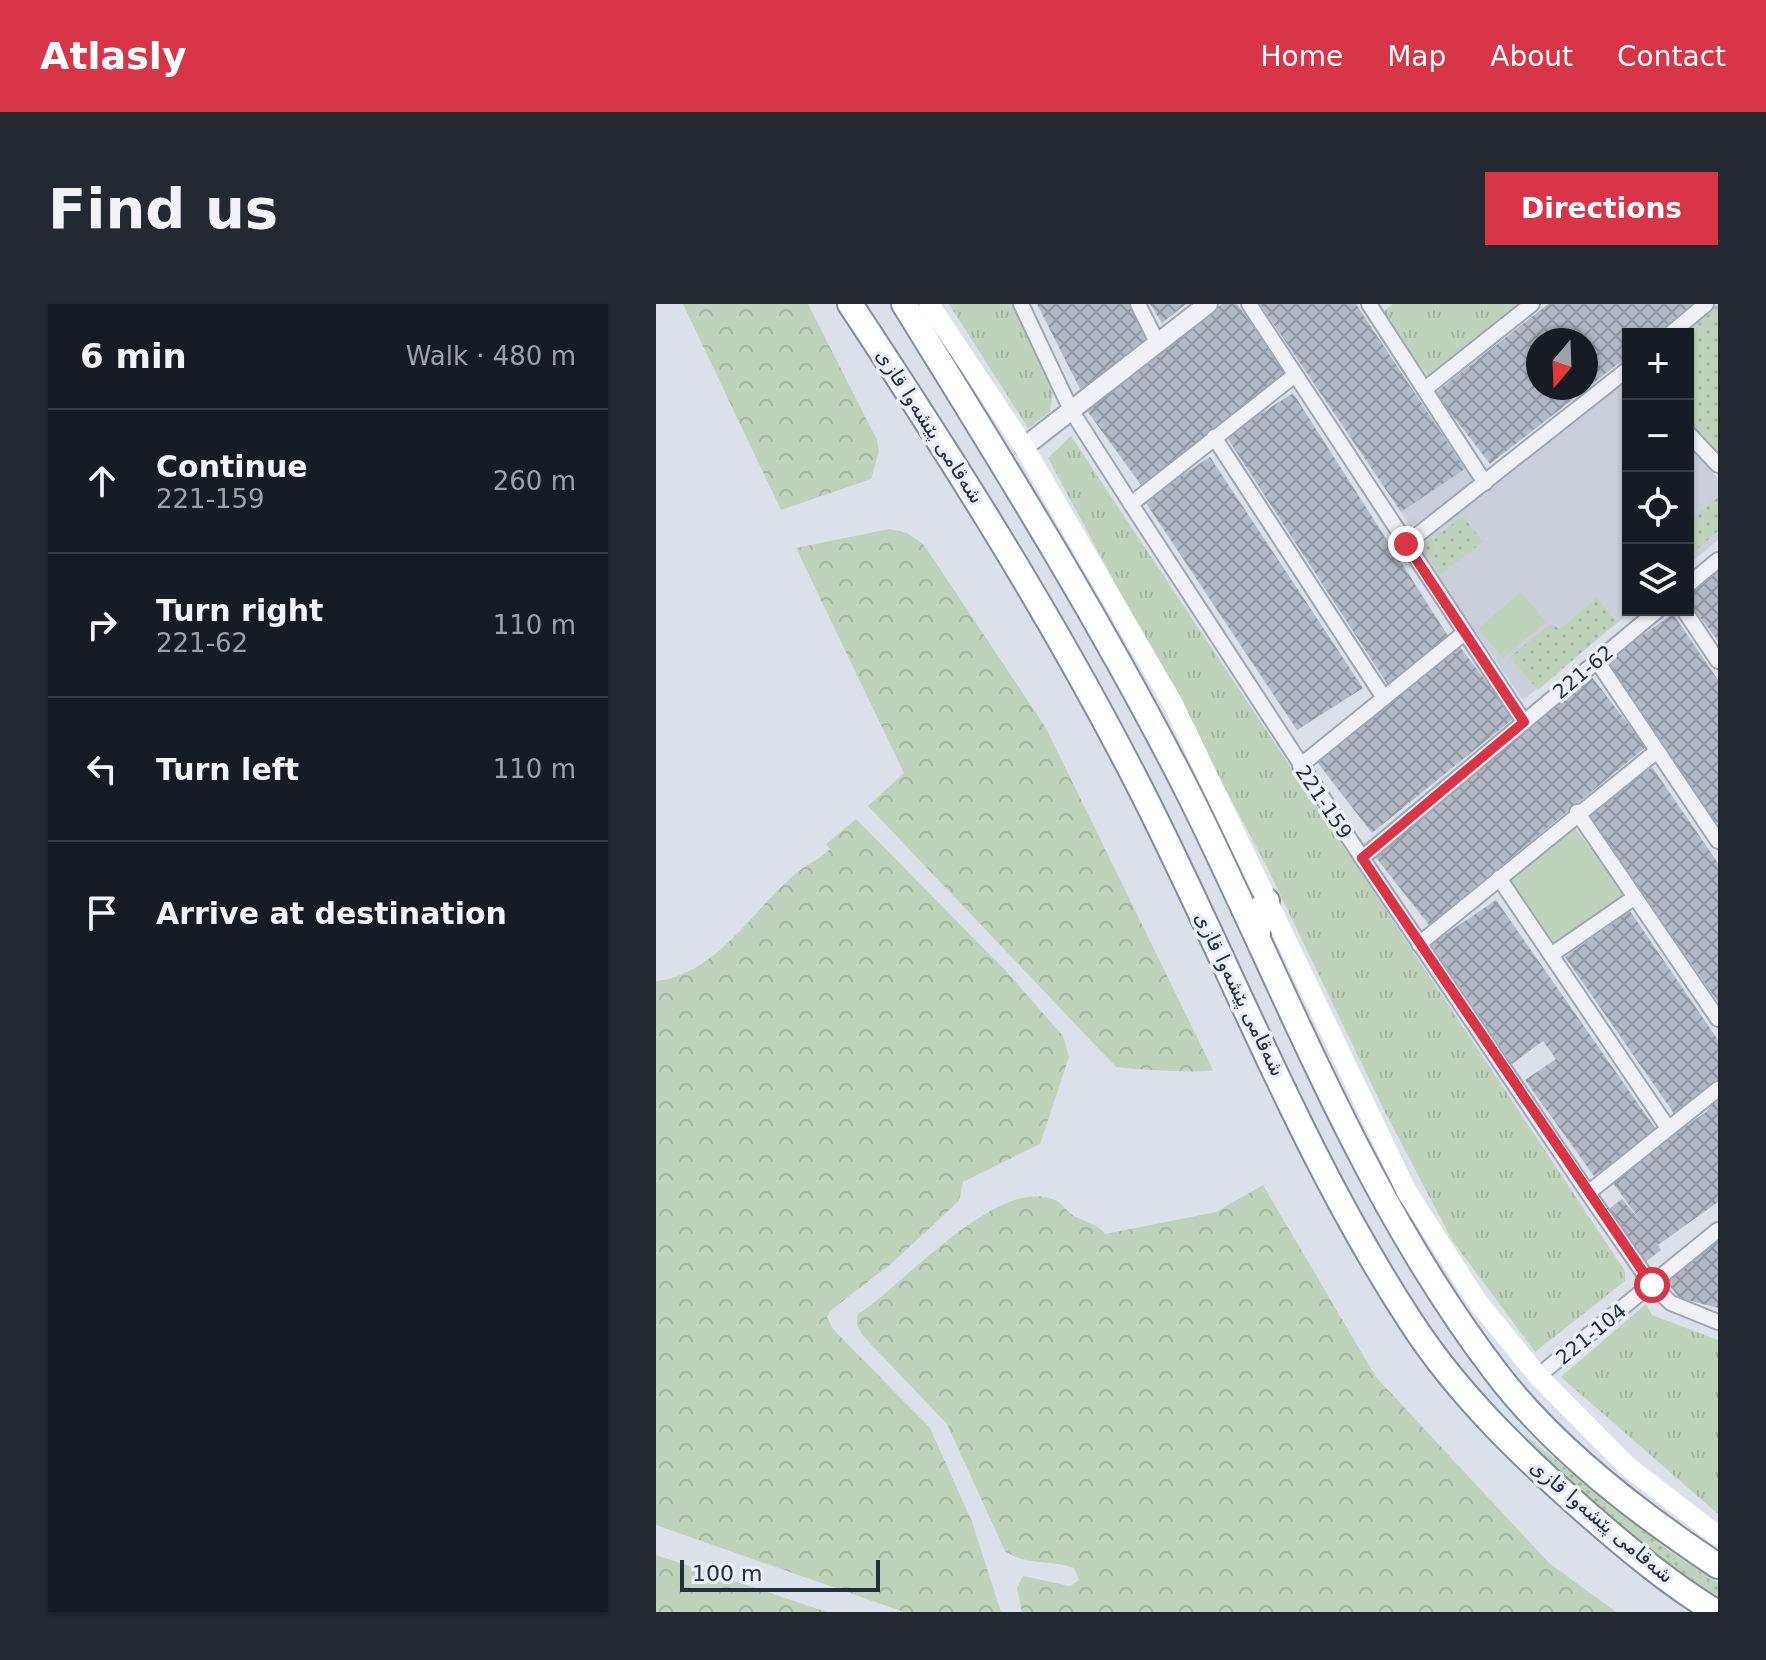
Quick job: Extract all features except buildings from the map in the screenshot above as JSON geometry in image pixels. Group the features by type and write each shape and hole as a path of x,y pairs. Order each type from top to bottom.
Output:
{"highway":[{"name":"شەقامی پێشەوا قازی","path":"850,304 971,486 1078,667 1307,1133 1383,1276 1432,1351 1468,1397 1539,1471 1615,1537 1716,1612"},
{"name":"شەقامی پێشەوا قازی","path":"904,304 1004,465 1113,653 1187,791 1345,1120 1419,1256 1496,1373 1582,1464 1670,1534 1718,1566"},
{"path":"1259,939 1258,912 1267,901"},
{"path":"1383,1276 1393,1285 1412,1284 1419,1274 1419,1256"},
{"path":"1432,1351 1432,1335 1442,1326 1455,1324 1473,1339"}],"main road":[{"path":"929,304 1024,447 1173,704 1407,1192 1477,1301 1538,1376 1627,1466 1718,1536"}],"street":[{"name":"221-159","path":"1021,304 1071,410 1300,766 1588,1193 1652,1285 1671,1303 1718,1322"},
{"path":"1138,304 1157,342"},
{"path":"1024,447 1208,304"},
{"path":"1249,304 1463,634 1524,722"},
{"path":"1425,389 1532,304"},
{"path":"1677,328 1706,304"},
{"path":"1371,305 1485,483"},
{"path":"1406,544 1622,374"},
{"path":"1131,504 1295,375"},
{"path":"1214,437 1384,698"},
{"path":"1694,439 1718,465"},
{"path":"1694,580 1718,560"},
{"name":"221-62","path":"1362,858 1651,616"},
{"path":"1688,616 1718,661"},
{"path":"1300,766 1463,634"},
{"path":"1597,661 1716,834"},
{"path":"1419,944 1577,812 1657,751"},
{"path":"1577,812 1718,1019"},
{"path":"1499,878 1668,1128"},
{"path":"1551,955 1635,897"},
{"path":"1588,1193 1718,1089"},
{"name":"221-104","path":"1538,1376 1718,1230"}],"shaded area":[{"path":"1622,383 1622,616 1626,616 1523,700 1417,547"},
{"path":"1694,451 1718,479 1718,540 1694,560"},
{"path":"1465,469 1475,484 1411,527 1401,512"}],"green space":[{"path":"683,304 808,304 877,440 879,451 871,479 781,510"},
{"path":"949,304 1014,304 1054,386 1050,412 1028,428"},
{"path":"1393,304 1522,304 1429,377 1380,314"},
{"path":"1718,304 1718,455 1694,427 1694,328 1688,328"},
{"path":"1071,436 1625,1271 1625,1281 1535,1352 1452,1240 1385,1112 1265,863 1048,458"},
{"path":"1718,497 1718,531 1694,552 1694,544 1694,517"},
{"path":"1463,516 1483,542 1441,574 1421,548"},
{"path":"889,529 907,533 924,545 1046,728 1213,1070 1116,1067 868,806 904,773 796,548"},
{"path":"1520,592 1546,622 1503,658 1478,629"},
{"path":"1597,598 1617,622 1538,690 1510,657 1550,624 1560,629"},
{"path":"856,819 1005,970 1063,1036 1069,1057 1040,1144 963,1182 959,1201 892,1263 830,1311 827,1317 833,1329 930,1428 972,1522 1001,1612 904,1612 656,1525 656,981 697,967 715,954 794,875 830,849 826,844"},
{"path":"1575,828 1625,894 1555,946 1506,880"},
{"path":"1263,1185 1376,1377 1549,1563 1616,1612 1022,1612 1017,1588 1023,1576 1070,1586 1079,1580 1074,1568 1021,1559 1005,1551 947,1424 864,1337 857,1325 858,1314 952,1237 1006,1203 1032,1196 1055,1200 1071,1214 1095,1225 1105,1234 1216,1212"},
{"path":"1646,1304 1652,1315 1718,1340 1718,1514 1561,1377"},
{"path":"1525,1435 1668,1550 1718,1583 1718,1596 1615,1523"},
{"path":"656,1555 827,1612 656,1612"}],"route":[{"path":"1406,544 1524,722 1362,858 1652,1285"}]}
